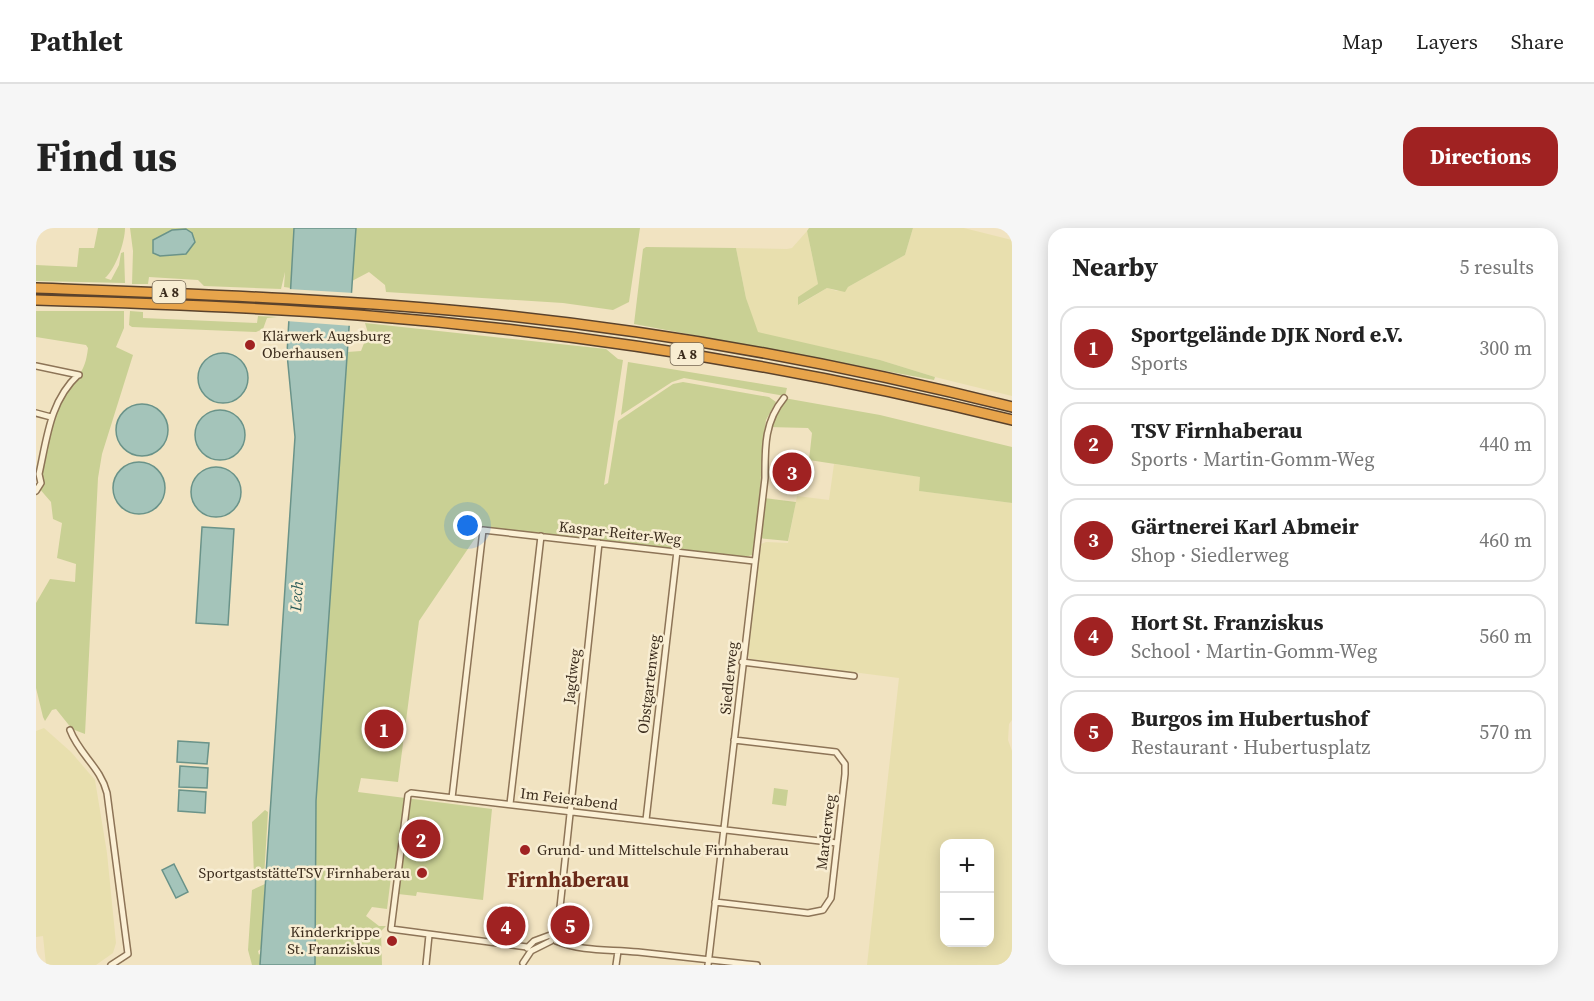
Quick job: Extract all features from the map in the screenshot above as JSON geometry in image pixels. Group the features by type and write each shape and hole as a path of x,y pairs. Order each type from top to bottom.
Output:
{"highway":[{"name":"A 8","path":"36,288 278,297 502,315 660,337 818,364 1012,407"},
{"name":"A 8","path":"36,300 358,315 502,329 656,348 806,374 1012,420"}],"street":[{"path":"36,366 80,375 64,389 51,417 37,474 41,483 36,491"},
{"name":"Siedlerweg","path":"709,962 765,478 766,434 772,414 784,398"},
{"path":"36,413 51,417"},
{"name":"Kaspar-Reiter-Weg","path":"452,798 483,530 754,561"},
{"path":"510,804 541,536"},
{"name":"Jagdweg","path":"553,934 558,926 568,811 599,543"},
{"name":"Obstgartenweg","path":"646,820 677,551"},
{"path":"742,662 854,676"},
{"path":"70,730 82,753 103,778 106,793 128,954 111,965"},
{"name":"Marderweg","path":"715,902 808,913 823,910 831,898 846,772 842,757 832,752 734,740"},
{"name":"Im Feierabend","path":"429,935 395,931 389,925 405,798 411,793 837,843"},
{"path":"523,964 527,947 539,938 553,934"},
{"path":"553,934 556,941 567,946 594,951 618,951 709,962 757,965"},
{"path":"523,964 531,951 550,941 553,934"},
{"path":"426,965 429,935 527,947"},
{"path":"616,965 618,951"}],"shaded area":[{"path":"913,228 964,228 1012,240 1012,396 935,377 880,360 757,333 746,298 736,248 792,248 807,231 818,284 799,305 827,288 837,291 848,287 905,255"},
{"path":"834,464 921,477 920,491 1012,503 1012,720 1009,724 1008,740 1012,751 1012,965 867,965 899,678 750,659 747,654 759,545 766,542 788,543 797,496 829,500"},
{"path":"44,728 71,752 95,780 107,853 116,943 113,953 96,965 46,965 43,936 36,937 36,731"}],"green space":[{"path":"98,228 125,228 119,254 113,268 105,278 111,280 119,265 121,253 124,252 125,283 36,281 36,265 77,267 79,248 94,248"},
{"path":"130,228 294,228 291,288 284,287 285,272 281,289 204,286 198,280 149,277 148,284 132,284 133,251"},
{"path":"356,228 640,228 629,302 613,310 563,303 386,292 385,285 369,272 352,281"},
{"path":"809,228 913,228 905,255 848,287 845,292 827,288 798,305 798,297 818,284 807,231"},
{"path":"646,247 736,248 746,298 758,332 880,360 935,377 934,380 634,324 643,249"},
{"path":"36,311 124,311 124,328 116,347 133,355 102,454 98,478 85,734 72,729 56,709 52,710 45,721 43,717 36,688 36,603 50,579 75,582 76,564 57,558 62,523 53,519 51,502 38,487 40,463 48,425 58,402 83,369 88,348 86,345 36,337"},
{"path":"130,311 143,312 143,318 257,323 258,316 277,317 267,318 263,329 256,332 132,327 129,325"},
{"path":"365,323 606,349 618,359 623,360 604,485 608,483 618,421 673,384 683,382 769,397 776,402 766,420 758,517 752,555 745,557 482,528 419,621 398,782 361,778 358,792 492,809 483,900 417,892 416,896 398,894 400,877 350,870 391,877 387,909 372,907 366,916 379,926 386,926 381,931 382,965 315,965 316,801 347,352 361,351 368,333"},
{"path":"628,362 787,388 785,396 684,378 672,382 621,415"},
{"path":"784,398 880,415 1012,447 1012,503 919,491 920,477 809,460 812,433 808,428 768,427"},
{"path":"764,498 796,502 788,541 758,538"},
{"path":"774,788 788,790 786,806 772,804"},
{"path":"265,810 268,812 264,878 254,877 252,822"},
{"path":"265,884 262,948 258,951 259,955 261,952 260,965 252,965 248,950 252,890"}],"water":[{"name":"Lech","path":"294,228 356,228 316,801 315,965 260,965 295,437 287,354"},
{"path":"186,229 192,233 195,242 186,254 160,256 153,253 153,240 172,230"},
{"path":"223,353 241,360 248,378 241,396 223,403 205,396 198,378 205,360"},
{"path":"137,404 147,404 161,411 168,430 161,449 147,456 137,456 127,452 120,445 116,435 116,425 120,415 127,408"},
{"path":"215,410 225,410 238,417 245,430 245,440 238,453 225,460 215,460 206,456 199,449 195,440 195,430 199,421 206,414"},
{"path":"139,462 153,466 161,474 165,488 161,502 153,510 139,514 125,510 117,502 113,488 117,474 125,466"},
{"path":"211,467 221,467 234,474 241,487 241,497 234,510 221,517 211,517 202,513 195,506 191,497 191,487 195,478 202,471"},
{"path":"202,527 234,529 228,625 196,623"},
{"path":"178,741 209,743 207,764 177,762"},
{"path":"180,766 208,768 207,788 179,787"},
{"path":"179,790 206,792 205,813 178,811"},
{"path":"174,864 188,892 176,898 162,870"}],"pier":[{"path":"288,289 354,293 352,326 286,321"}],"place":[{"name":"Klärwerk Augsburg Oberhausen","path":"250,345"},
{"name":"Gärtnerei Karl Abmeir","path":"792,472"},
{"name":"Sportgelände DJK Nord e.V.","path":"384,729"},
{"name":"TSV Firnhaberau","path":"421,839"},
{"name":"Grund- und Mittelschule Firnhaberau","path":"525,850"},
{"name":"SportgaststätteTSV Firnhaberau","path":"422,873"},
{"name":"Burgos im Hubertushof","path":"570,925"},
{"name":"Hort St. Franziskus","path":"506,926"},
{"name":"Kinderkrippe St. Franziskus","path":"392,941"}],"district":[{"name":"Firnhaberau","path":"568,880"}]}
